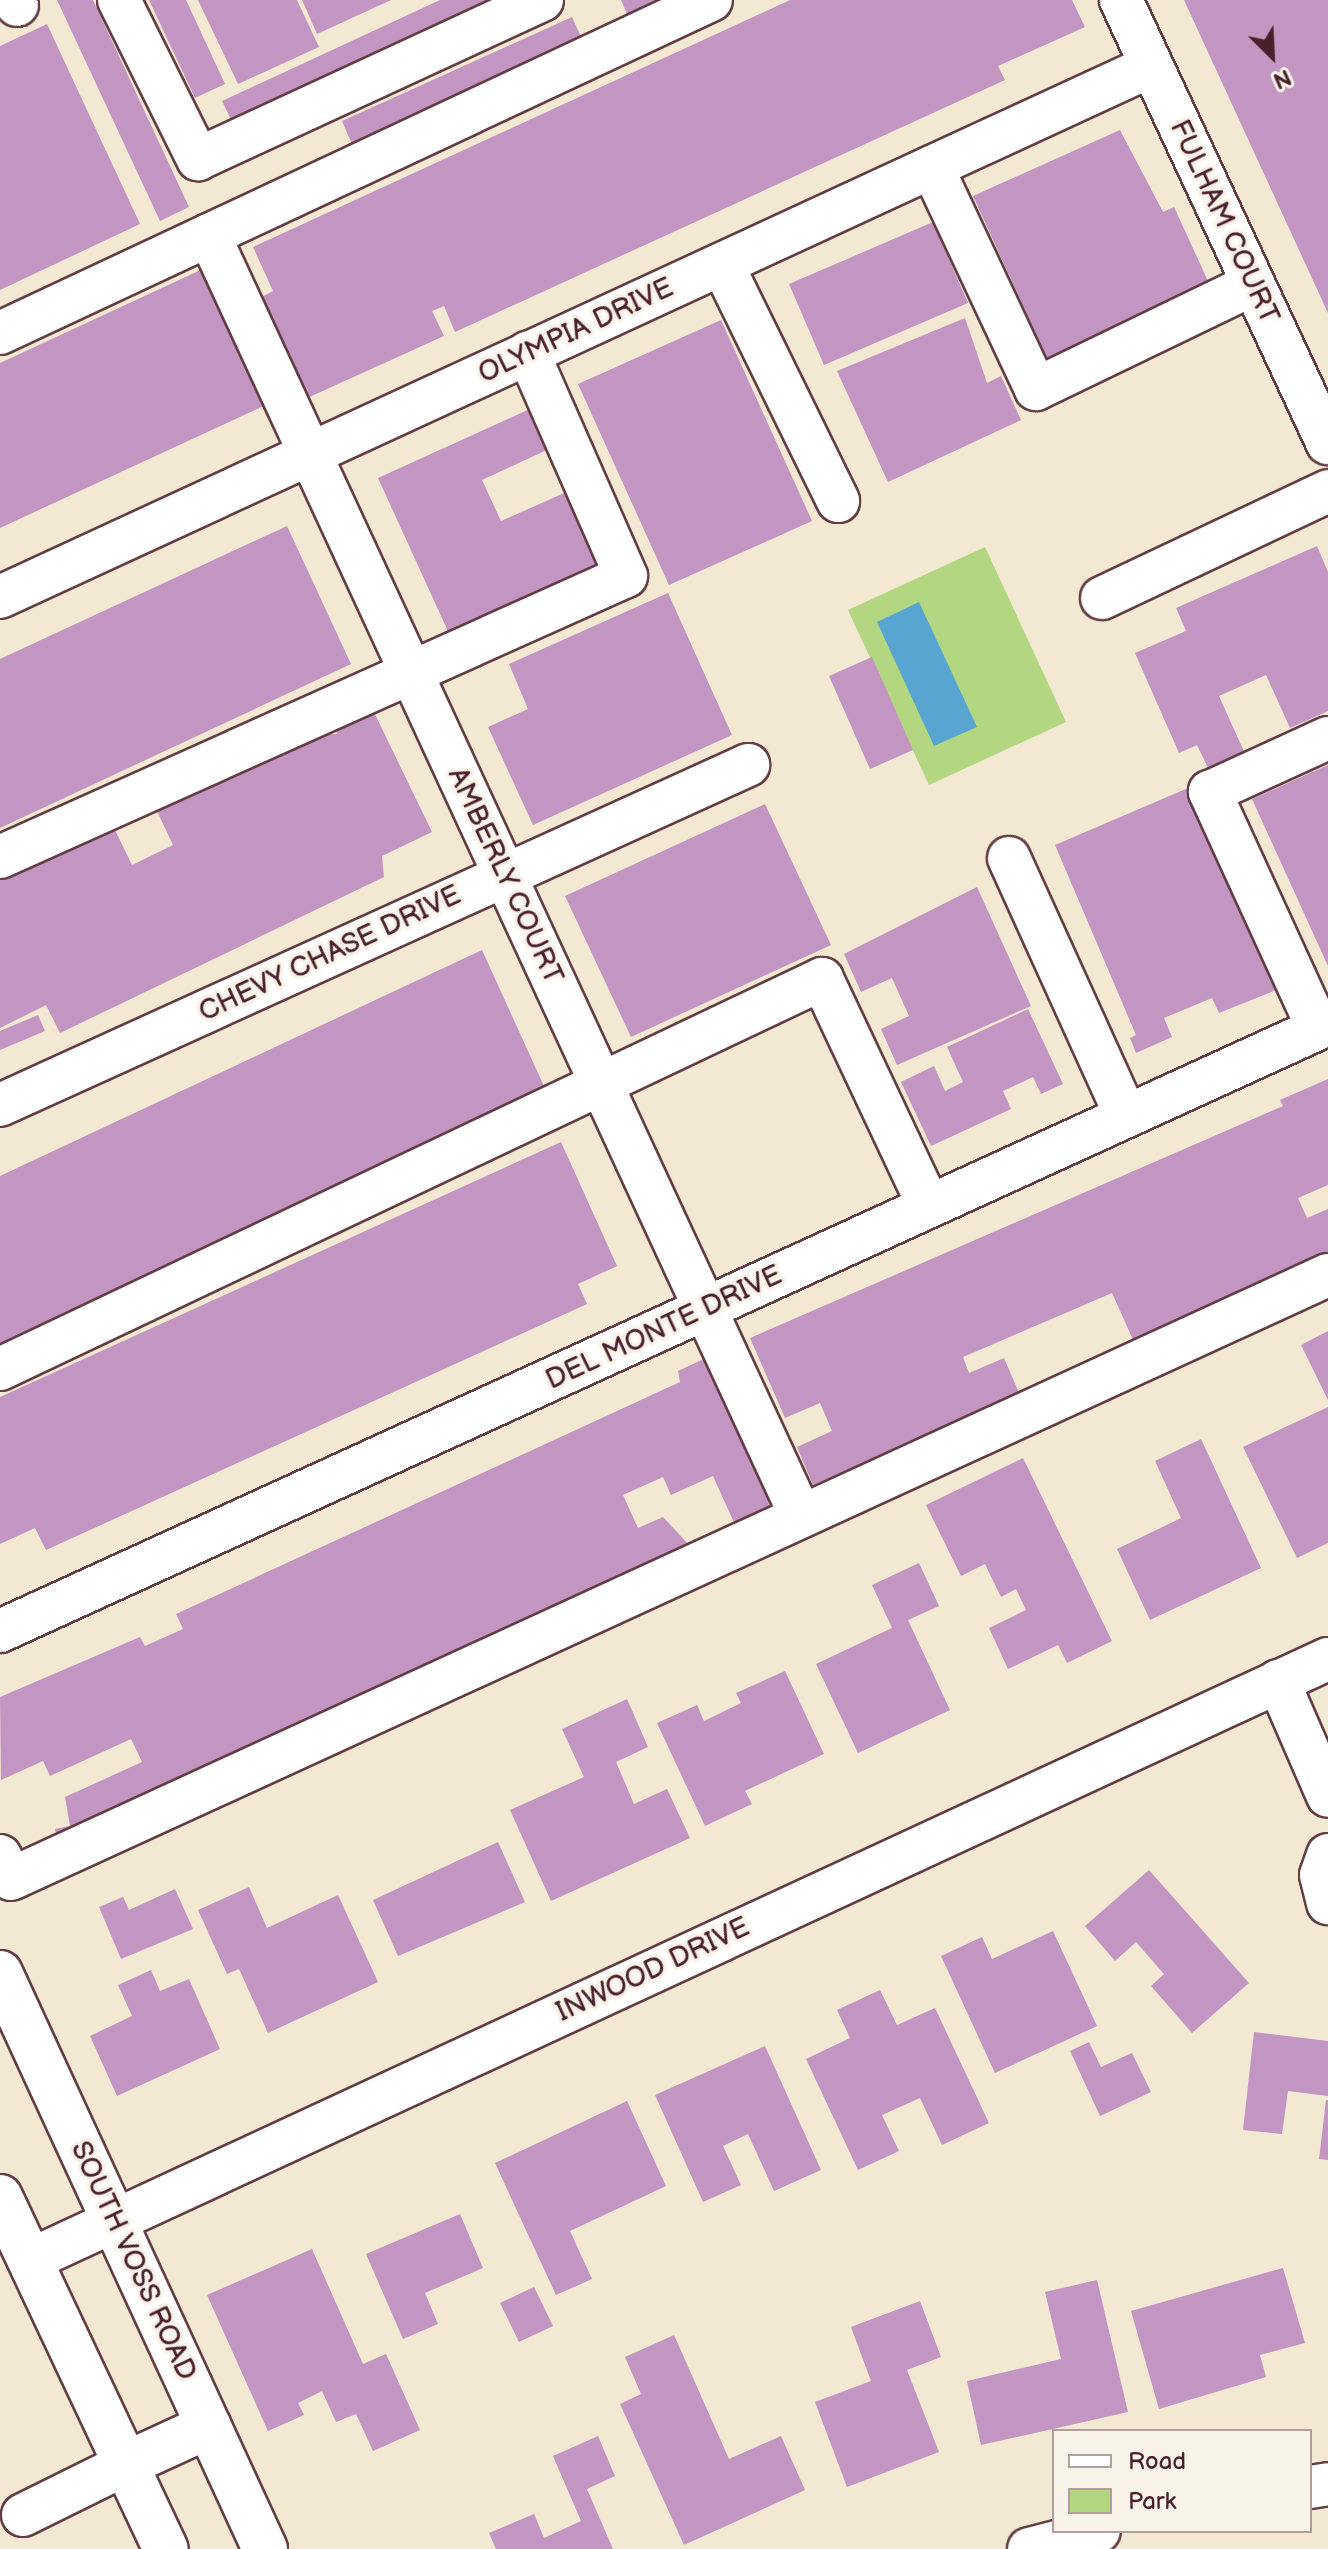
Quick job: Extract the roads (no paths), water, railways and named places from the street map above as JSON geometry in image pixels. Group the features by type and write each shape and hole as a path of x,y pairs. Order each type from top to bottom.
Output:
{"main road":[{"name":"SOUTH VOSS ROAD","path":"0,1973 265,2549"},
{"path":"0,2197 166,2549"},
{"path":"126,2464 209,2426"}],"street":[{"path":"119,0 198,159 542,0"},
{"path":"0,333 711,0"},
{"name":"FULHAM COURT","path":"1121,0 1328,443"},
{"name":"OLYMPIA DRIVE","path":"0,597 1151,66"},
{"path":"932,167 1036,389 1253,284"},
{"name":"AMBERLY COURT","path":"209,235 801,1516"},
{"path":"722,264 838,501"},
{"path":"0,857 626,576 528,353"},
{"path":"1102,598 1328,491"},
{"path":"1323,1026 1210,792 1328,738"},
{"name":"CHEVY CHASE DRIVE","path":"0,1105 748,765"},
{"path":"1009,858 1126,1116"},
{"path":"0,1369 603,1088 822,979 929,1206"},
{"name":"DEL MONTE DRIVE","path":"0,1631 1323,1026"},
{"path":"0,1856 11,1879 1328,1275"},
{"name":"INWOOD DRIVE","path":"30,2260 114,2218 1328,1659"},
{"path":"1278,1681 1328,1796"},
{"path":"1328,1855 1321,1875 1328,1903"},
{"path":"21,2524 126,2464"},
{"path":"1029,2549 1091,2533"}],"water":[{"path":"919,602 977,727 934,746 877,622"}]}
